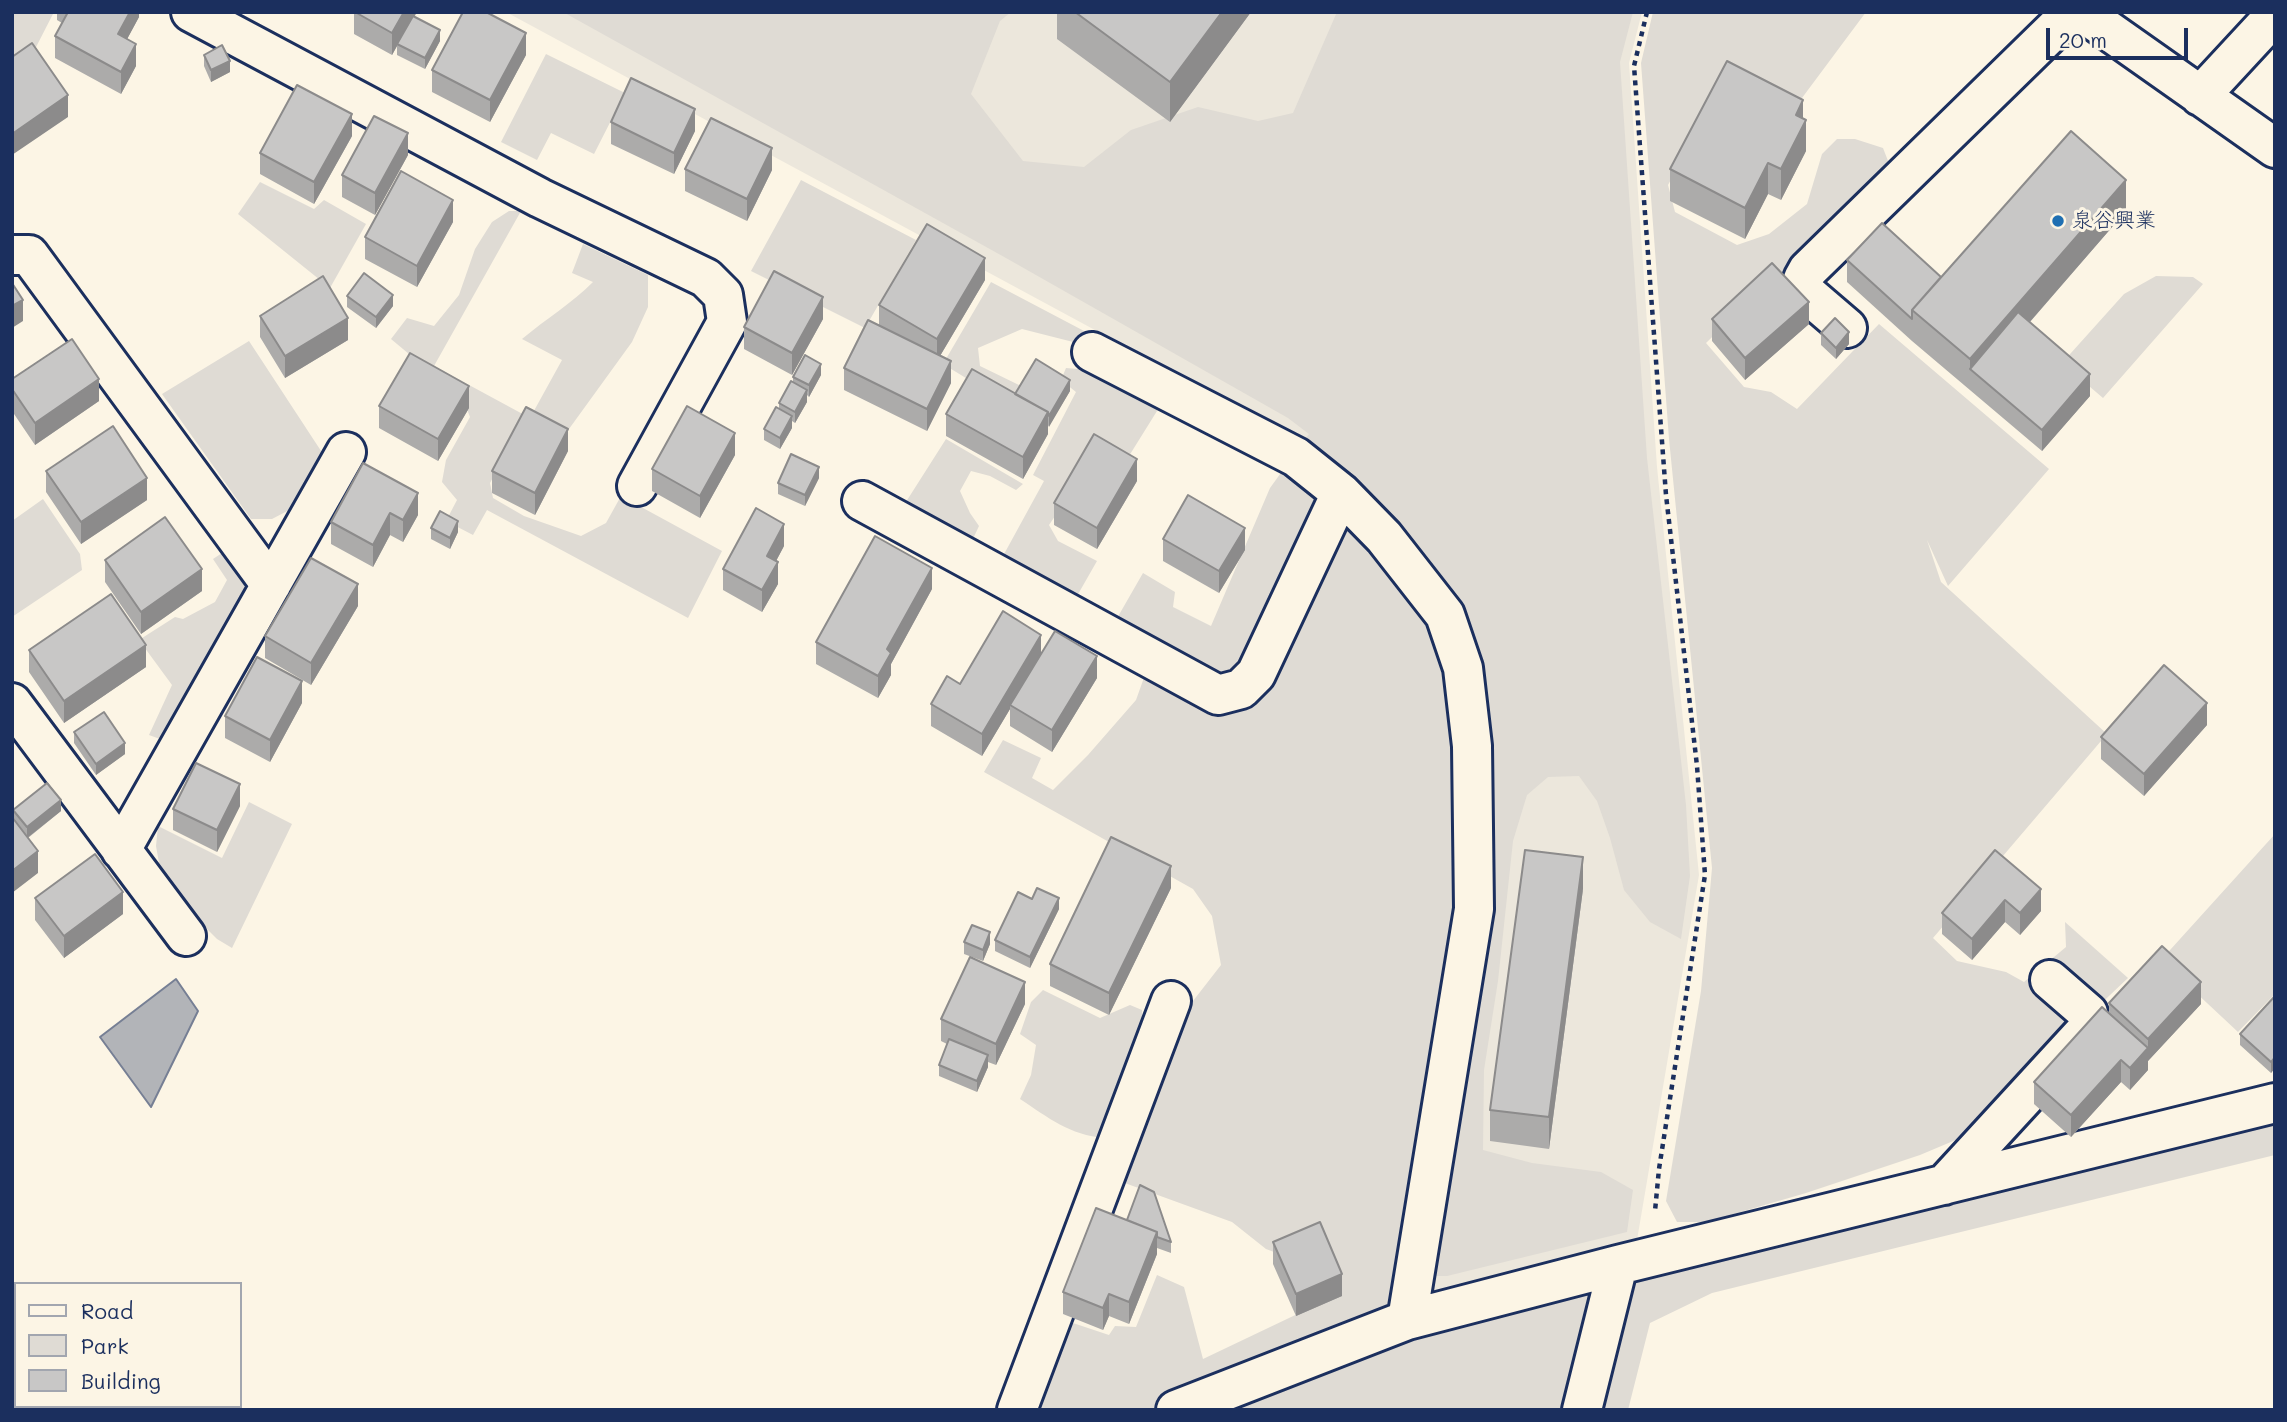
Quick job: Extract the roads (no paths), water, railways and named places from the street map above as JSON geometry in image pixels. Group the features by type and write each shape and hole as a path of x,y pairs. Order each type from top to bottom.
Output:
{"street":[{"path":"191,12 540,198 706,278 723,295 727,322 637,486"},
{"path":"1847,328 1805,292 1802,279 1808,270 2072,12"},
{"path":"2082,12 2275,148"},
{"path":"2200,96 2275,15"},
{"path":"12,255 29,255 271,585"},
{"path":"1092,352 1296,457 1341,493 1384,537 1445,615 1463,668 1472,746 1474,909 1407,1320"},
{"path":"121,850 346,452"},
{"path":"862,501 1218,695 1241,689 1256,674 1341,493"},
{"path":"12,703 187,936"},
{"path":"1944,1185 2091,1025 2088,1013 2050,980"},
{"path":"1017,1410 1171,1001"},
{"path":"1177,1410 1407,1320 1634,1261 2275,1103"},
{"path":"1582,1410 1634,1261"}],"place":[{"name":"泉谷興業","path":"2058,221"}]}
